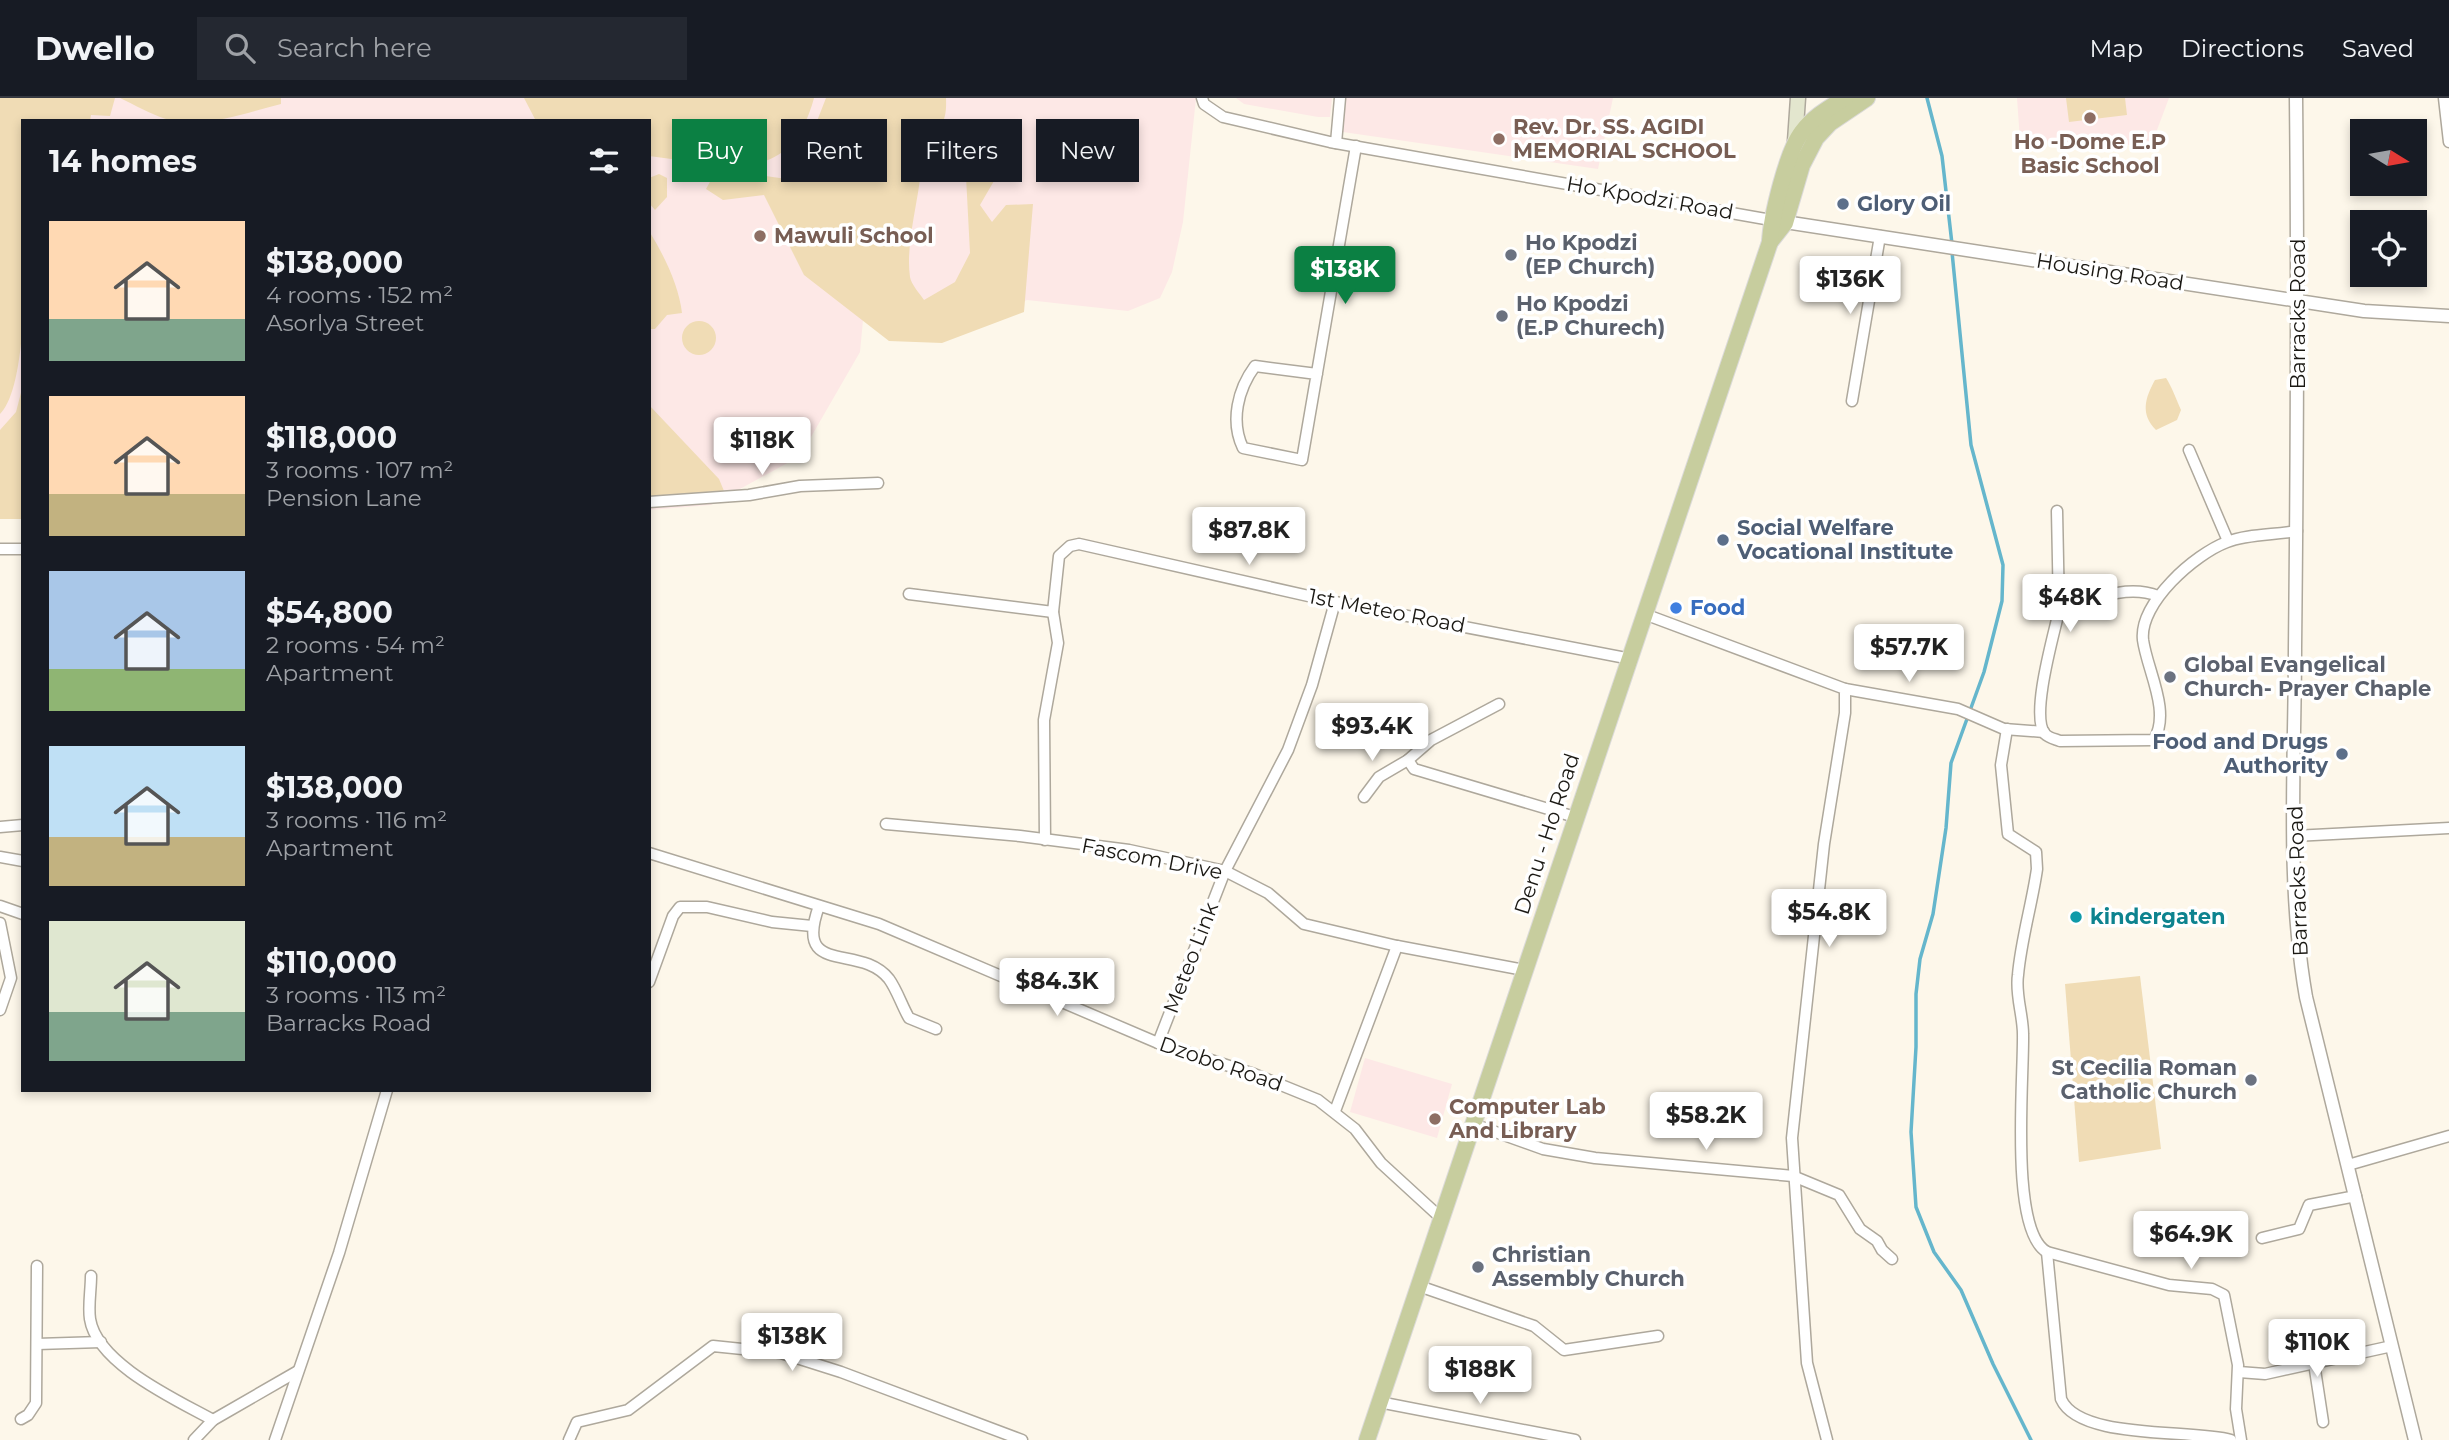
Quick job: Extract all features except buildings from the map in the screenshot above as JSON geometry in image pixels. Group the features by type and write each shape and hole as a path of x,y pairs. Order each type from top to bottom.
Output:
{"main road":[{"path":"1795,141 1798,98"},
{"name":"Denu - Ho Road","path":"1778,221 1795,141 1813,119 1845,98"},
{"name":"Denu - Ho Road","path":"1367,1440 1575,817 1647,615 1770,242 1825,111 1867,98"}],"street":[{"path":"1335,142 1340,98"},
{"name":"Barracks Road","path":"2296,98 2298,300 2294,836 2301,971 2415,1440"},
{"path":"2444,98 2449,142"},
{"name":"Ho Kpodzi Road","path":"1203,101 1223,117 1335,142 1778,221"},
{"path":"1317,374 1255,366 1246,378 1238,406 1236,433 1243,448 1302,460 1317,374 1356,146"},
{"name":"Housing Road","path":"1778,221 2364,311 2449,316"},
{"path":"1852,401 1880,236"},
{"path":"2189,450 2228,541"},
{"path":"651,502 749,495 800,486 877,483"},
{"path":"2047,735 2043,680 2059,611 2057,512"},
{"path":"1647,615 1845,689 1963,711 2007,729 2047,735 2060,741 2154,740 2160,729 2159,709 2143,639 2145,623 2158,596 2190,565 2228,541 2297,531"},
{"name":"1st Meteo Road","path":"1053,612 1059,556 1064,550 1079,544 1335,602 1631,659"},
{"path":"0,549 21,549"},
{"path":"2059,611 2124,591 2142,589 2158,596"},
{"path":"909,594 1053,612 1058,643 1044,720 1045,840"},
{"name":"Meteo Link","path":"1158,1043 1225,871 1288,750 1312,685 1335,602"},
{"path":"1827,1440 1807,1363 1793,1176 1793,1126 1824,844 1845,713 1845,689"},
{"path":"1364,797 1379,777 1408,760 1431,740 1499,704"},
{"path":"2007,729 2001,765 2008,834 2036,852 2037,869 2017,977 2023,1029 2020,1145 2025,1211 2038,1247 2047,1252 2169,1285 2220,1291 2226,1304 2239,1372 2236,1409 2241,1440"},
{"path":"1408,760 1414,769 1575,817"},
{"name":"Fascom Drive","path":"886,824 1129,850 1225,871 1268,893 1304,924 1397,946 1524,970"},
{"path":"0,827 21,825"},
{"path":"2294,836 2449,828"},
{"name":"Dzobo Road","path":"651,854 879,924 1158,1043 1254,1074 1318,1100 1354,1129 1381,1163 1418,1200 1441,1217"},
{"path":"0,857 21,861"},
{"path":"0,906 21,913"},
{"path":"819,906 811,938 816,947 825,954 848,958 872,968 889,979 909,1018 936,1030"},
{"path":"651,976 673,916 680,907 707,907 772,922 812,926"},
{"path":"0,923 11,978 0,1010"},
{"path":"1335,1111 1397,946"},
{"path":"275,1440 339,1253 386,1092"},
{"path":"1473,1124 1543,1149 1595,1158 1793,1176 1839,1195 1860,1229 1877,1241 1892,1259"},
{"path":"2348,1165 2449,1136"},
{"path":"2262,1238 2300,1229 2309,1205 2356,1196"},
{"path":"2047,1252 2061,1399 2066,1412 2084,1422 2165,1435 2231,1440"},
{"path":"21,1419 35,1406 37,1266"},
{"path":"91,1276 90,1321 101,1342 146,1384 213,1420"},
{"path":"1419,1286 1534,1326 1556,1347 1564,1350 1658,1336"},
{"path":"37,1344 101,1342"},
{"path":"569,1440 577,1422 628,1410 713,1346 781,1353 841,1371 1022,1440"},
{"path":"2239,1372 2264,1374 2392,1346"},
{"path":"2314,1363 2323,1422"},
{"path":"194,1440 213,1420 298,1371"},
{"path":"1379,1402 1576,1440"}],"shaded area":[{"name":"Mawuli School","path":"0,98 884,98 882,119 781,119 781,182 876,182 860,352 800,456 711,505 651,510 651,119 21,119 21,518 0,517"},
{"path":"0,98 115,98 110,116 91,115 90,119 21,119 21,341 11,394 0,414"},
{"path":"120,98 281,98 281,104 224,119 166,119"},
{"path":"524,98 814,98 806,119 781,119 781,152 767,160 767,119 672,119 672,159 651,156 651,119 535,119"},
{"path":"826,98 946,98 944,119 901,119 901,182 919,182 910,243 911,280 924,300 955,282 970,253 966,182 993,182 980,205 992,222 1006,205 1033,204 1024,312 942,343 889,341 804,275 764,195 723,200 706,189 710,182 767,182 767,176 781,178 781,182 887,182 887,119 818,119"},
{"path":"925,98 1196,98 1183,222 1172,272 1160,298 1128,311 1027,300 968,325 939,316 905,287 916,182 1022,182 1022,119 923,119"},
{"path":"1236,98 1332,98 1330,117 1318,117 1244,104"},
{"name":"Rev. Dr. SS. AGIDI MEMORIAL SCHOOL","path":"1345,98 1613,98 1598,169 1343,132"},
{"name":"Ho -Dome E.P Basic School","path":"2017,98 2169,98 2151,146 2020,140"},
{"path":"2066,98 2125,98 2127,115 2069,122"},
{"path":"659,174 667,178 667,197 655,210 651,205 651,177"},
{"path":"651,234 670,271 682,313 667,315 655,329 651,329"},
{"path":"699,321 711,326 716,338 711,350 699,355 687,350 682,338 687,326"},
{"path":"2166,378 2181,410 2177,420 2156,430 2146,412 2147,400 2155,380"},
{"path":"21,393 21,519 0,519 0,430 16,412"},
{"path":"651,407 719,479 724,491 709,503 651,505"},
{"path":"2140,976 2161,1149 2079,1162 2065,984"},
{"path":"1365,1058 1452,1084 1437,1138 1350,1112"}],"waterway":[{"path":"1927,98 1942,156 1952,244"},
{"path":"1952,252 1971,445 2003,565 2002,601 1984,672 1951,763 1946,828 1933,914 1920,959 1916,994 1911,1132 1916,1207 1934,1252 1961,1290 1993,1364 2031,1440"}],"place":[{"name":"Ho -Dome E.P Basic School","path":"2090,118"},
{"name":"Rev. Dr. SS. AGIDI MEMORIAL SCHOOL","path":"1499,139"},
{"name":"Glory Oil","path":"1843,204"},
{"name":"Mawuli School","path":"760,236"},
{"name":"Ho Kpodzi (EP Church)","path":"1511,255"},
{"name":"Ho Kpodzi (E.P Churech)","path":"1502,316"},
{"name":"Social Welfare Vocational Institute","path":"1723,540"},
{"name":"Food","path":"1676,608"},
{"name":"Global Evangelical Church- Prayer Chaple","path":"2170,677"},
{"name":"Food and Drugs Authority","path":"2342,754"},
{"name":"kindergaten","path":"2076,917"},
{"name":"St Cecilia Roman Catholic Church","path":"2251,1080"},
{"name":"Computer Lab And Library","path":"1435,1119"},
{"name":"Christian Assembly Church","path":"1478,1267"}]}
